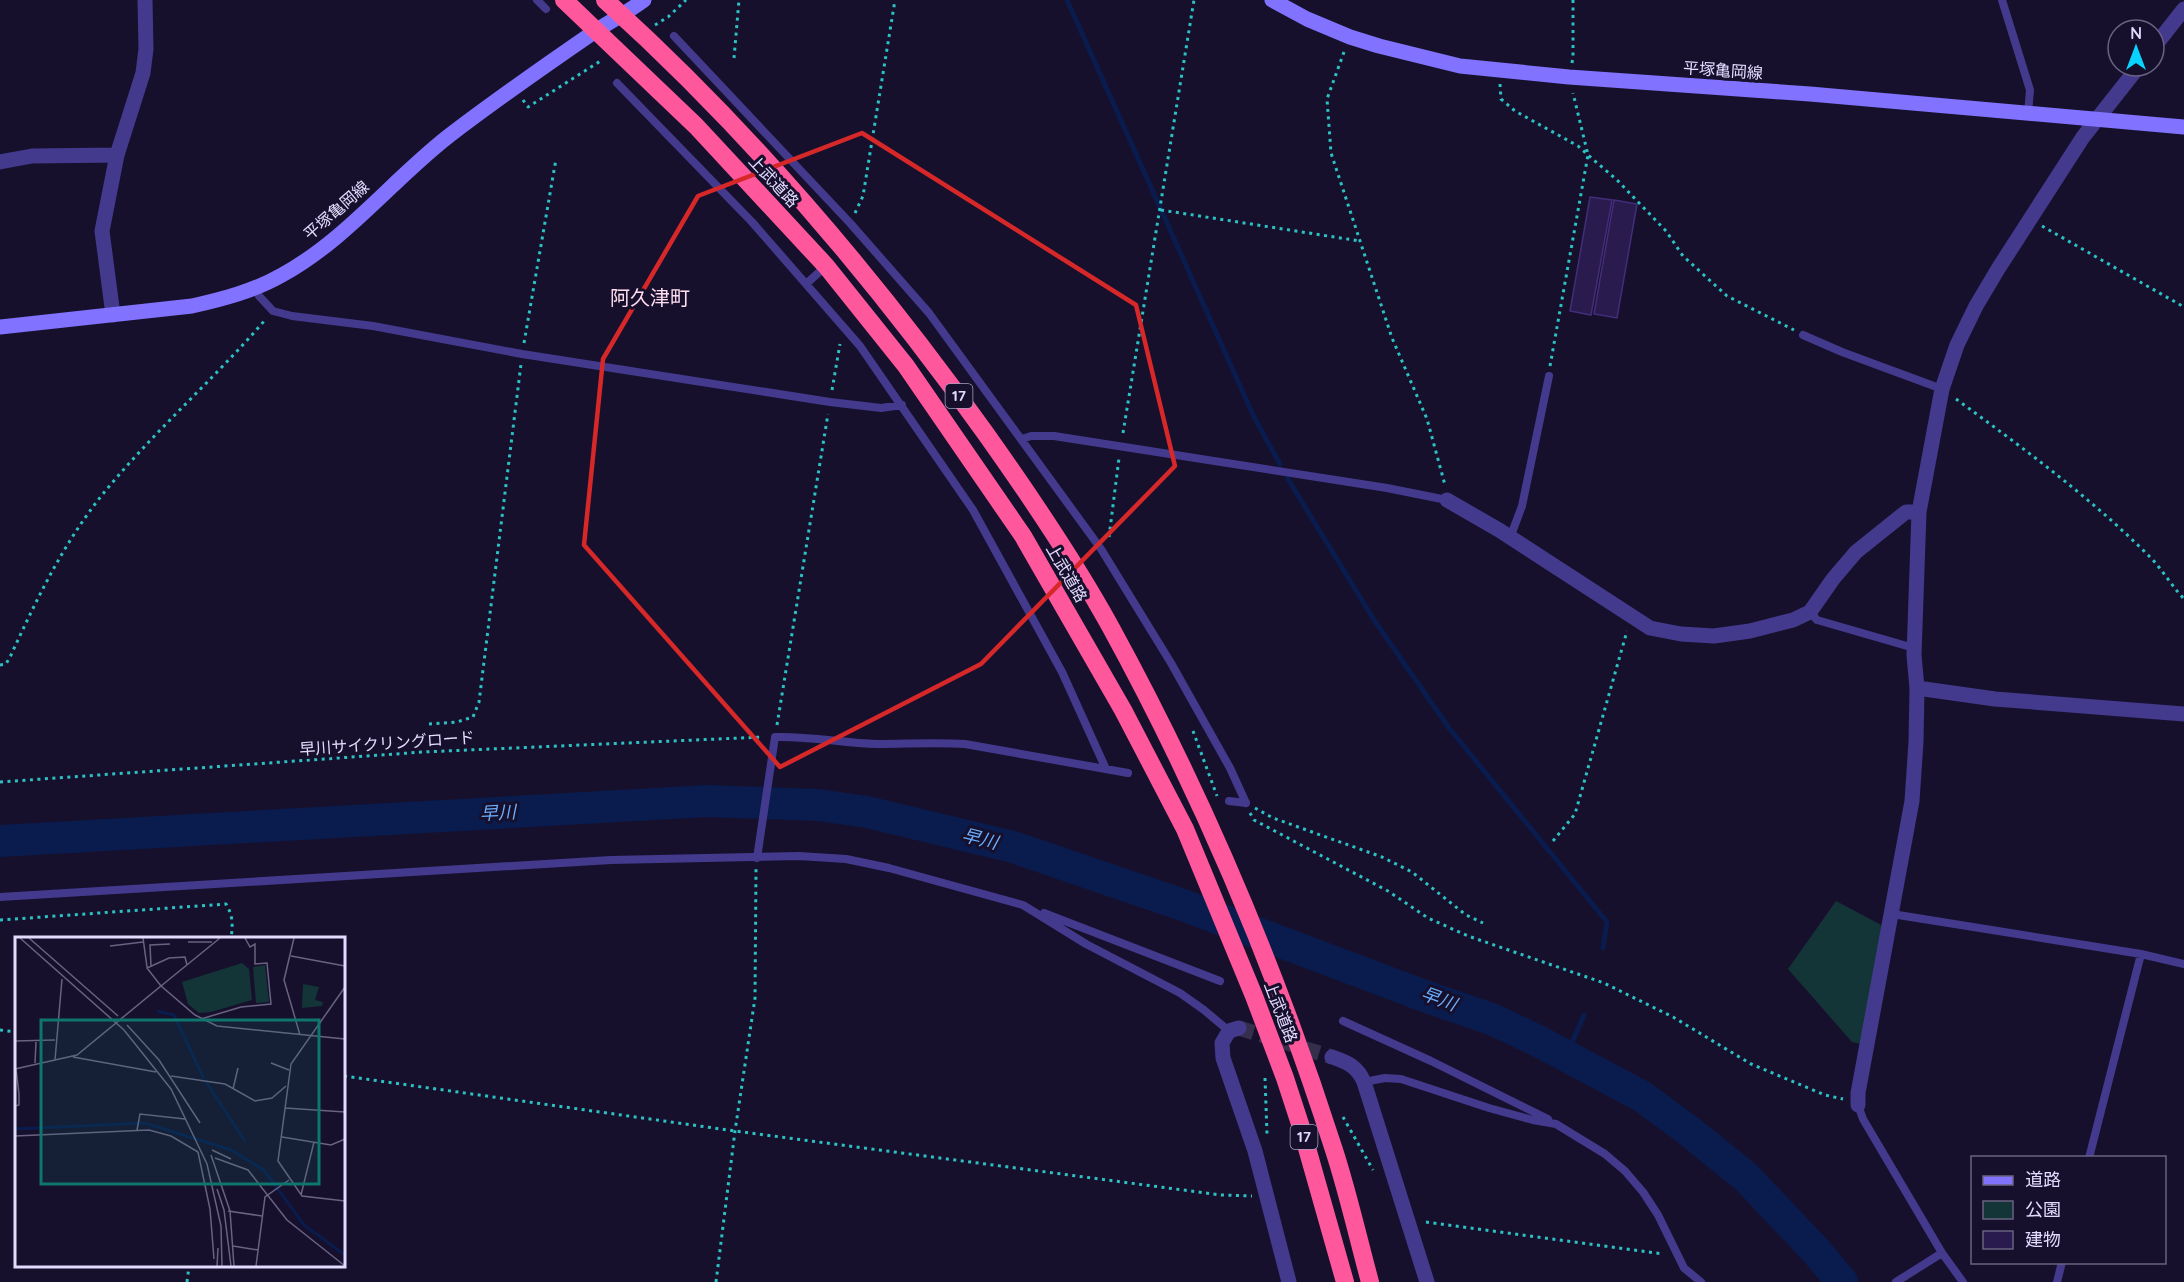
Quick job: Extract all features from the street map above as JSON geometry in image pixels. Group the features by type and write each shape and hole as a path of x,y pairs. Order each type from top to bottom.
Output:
{"highway":[{"name":"上武道路","path":"564,0 696,126 826,266 906,366 1023,536 1123,710 1185,829 1254,996 1301,1127 1345,1282"},
{"name":"上武道路","path":"605,0 716,108 802,201 879,291 955,391 1046,521 1113,632 1185,771 1284,1003 1336,1154 1370,1282"}],"main road":[{"name":"平塚亀岡線","path":"0,327 45,320 192,306 220,300 255,288 282,275 309,258 333,238 409,168 450,135 597,30 645,0"},
{"name":"平塚亀岡線","path":"1272,0 1307,19 1350,37 1430,60 1460,66 2184,127"}],"street":[{"path":"113,315 102,231 117,155 143,73 146,49 146,0"},
{"path":"2166,32 2184,9"},
{"path":"1858,1105 1858,1093 1912,801 1917,688 1914,648 1919,512 1942,389 1957,345 1976,306 2083,137 2130,78"},
{"path":"0,162 32,156 117,155"},
{"path":"1447,500 1650,628 1681,634 1714,636 1793,620 1810,612 1833,579 1856,552 1906,512 1919,512"},
{"path":"1917,688 1995,699 2184,714"},
{"path":"1234,1030 1222,1043 1223,1058 1256,1151 1288,1282"},
{"path":"1332,1057 1359,1070 1427,1282"}],"lane":[{"path":"537,0 546,9"},
{"path":"2002,0 2030,90 2028,113"},
{"path":"674,36 850,223 929,313 1101,549 1171,663 1230,768 1246,803"},
{"path":"616,83 752,222 848,332 902,405 973,510 1062,672 1106,769"},
{"path":"716,108 732,95"},
{"path":"806,284 826,266"},
{"path":"255,288 273,311 292,316 373,326 522,354 830,402 881,408 902,405"},
{"path":"1803,335 1942,389"},
{"path":"1510,538 1522,506 1549,376"},
{"path":"1022,439 1031,436 1048,436 1387,488 1447,500"},
{"path":"1810,612 1817,620 1914,648"},
{"path":"757,856 775,740 803,736 875,744 939,742 965,744 1128,773"},
{"path":"1229,801 1246,803"},
{"path":"0,897 611,860 757,856 846,859 890,868 1023,905 1220,981"},
{"path":"1023,905 1086,944 1180,993 1234,1030"},
{"path":"1892,914 2141,954 2184,964"},
{"path":"2090,1156 2141,954"},
{"path":"1342,1021 1431,1061 1556,1124 1605,1154 1625,1171 1643,1192 1658,1215 1683,1268 1701,1282"},
{"path":"1364,1082 1385,1078 1401,1079 1511,1114 1556,1124"},
{"path":"1858,1105 1863,1119 1942,1253 1963,1282"},
{"path":"1896,1282 1942,1253"},
{"path":"2057,1282 2062,1264"}],"path":[{"path":"668,17 686,0"},
{"path":"734,58 740,0"},
{"path":"850,223 863,196 895,0"},
{"path":"1101,549 1108,538 1194,0"},
{"path":"1549,376 1588,155 1569,76 1574,56 1573,0"},
{"path":"1350,37 1327,99 1331,153 1392,338 1427,419 1444,478 1447,500"},
{"path":"1500,70 1501,99 1515,111 1578,147 1617,180 1666,231 1683,256 1727,296 1803,335"},
{"path":"523,100 528,107 586,71"},
{"path":"429,724 458,722 473,717 479,702 522,354 556,159"},
{"path":"1161,210 1360,241"},
{"path":"2031,220 2184,308"},
{"path":"0,665 6,663 11,655 57,560 85,516 105,491 273,311"},
{"path":"775,740 830,402 841,342 848,332"},
{"path":"1942,389 2040,460 2098,509 2150,557 2184,599"},
{"path":"1553,841 1575,814 1628,628 1633,618"},
{"path":"1193,731 1209,770"},
{"name":"早川サイクリングロード","path":"0,782 423,752 775,740"},
{"path":"1246,803 1273,818 1382,857 1412,872 1466,915 1483,923"},
{"path":"1246,803 1254,820 1388,891 1428,918 1468,936 1604,983 1673,1017 1751,1064 1825,1095 1858,1105"},
{"path":"716,1282 755,998 757,856"},
{"path":"0,920 226,904 231,913 233,926 231,937"},
{"path":"0,1030 15,1032"},
{"path":"1264,1072 1267,1136"},
{"path":"345,1076 735,1131 1221,1195 1268,1197"},
{"path":"1339,1111 1373,1170"},
{"path":"1409,1222 1434,1222 1660,1254 1676,1252"},
{"path":"187,1282 189,1267"}],"highlighted area":[{"path":"862,133 1136,305 1175,466 981,664 780,767 584,545 603,359 698,196"}],"green space":[{"path":"1836,901 1883,926 1861,1044 1852,1042 1788,969"}],"building":[{"path":"1590,197 1612,200 1591,315 1570,311"},
{"path":"1614,200 1637,204 1617,318 1594,314"}],"waterway":[{"path":"1067,0 1254,417 1280,464"},
{"path":"1288,479 1374,620 1449,728 1607,922 1603,948"},
{"name":"早川","path":"0,841 708,801 818,805 867,812 1013,847 1183,905 1494,1020 1540,1042 1643,1097 1689,1131 1746,1177 1842,1282"},
{"path":"1566,1057 1584,1015"}],"tunnel":[{"path":"1239,1028 1332,1057"}],"district":[{"name":"阿久津町","path":"650,298"}]}
